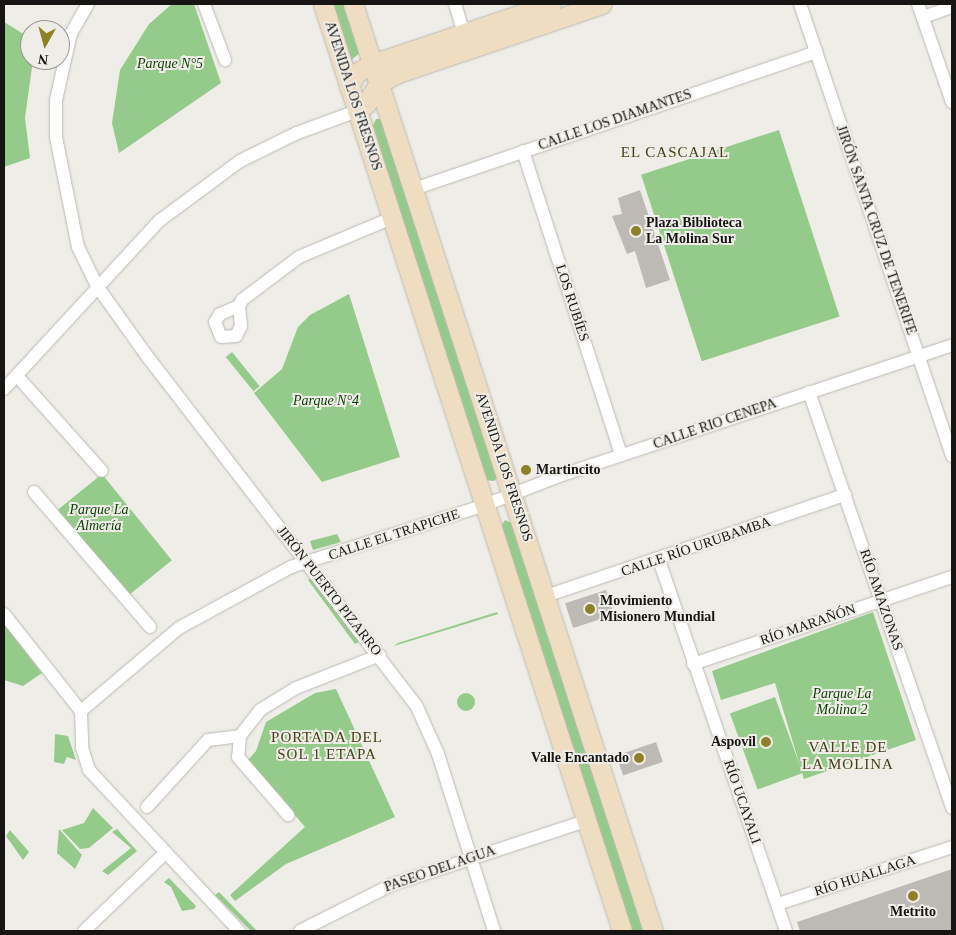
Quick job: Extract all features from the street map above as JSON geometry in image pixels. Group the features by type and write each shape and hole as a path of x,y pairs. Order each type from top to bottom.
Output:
{"main road":[{"name":"AVENIDA LOS FRESNOS","path":"323,4 622,931"},
{"name":"AVENIDA LOS FRESNOS","path":"352,4 414,189 653,931"},
{"path":"349,87 356,73 372,64 551,4"},
{"path":"357,112 366,104 379,83 398,73 602,4"}],"street":[{"name":"JIRÓN PUERTO PIZARRO","path":"88,4 71,33 60,68 56,137 78,247 97,286 380,655 417,707 432,738 494,931"},
{"path":"204,4 225,60"},
{"path":"454,4 464,33"},
{"name":"JIRÓN SANTA CRUZ DE TENERIFE","path":"800,4 952,456"},
{"path":"918,4 952,102"},
{"path":"923,17 952,7"},
{"name":"CALLE LOS DIAMANTES","path":"414,189 816,52"},
{"path":"4,390 97,286 159,221 240,161 297,133 357,112"},
{"name":"LOS RUBÍES","path":"522,152 622,455"},
{"path":"238,306 299,257 392,218"},
{"name":"CALLE RIO CENEPA","path":"512,493 952,345"},
{"path":"17,376 102,471"},
{"name":"RÍO AMAZONAS","path":"809,392 952,808"},
{"path":"34,492 150,627"},
{"name":"CALLE EL TRAPICHE","path":"81,712 178,628 284,570 485,505 512,493"},
{"name":"CALLE RÍO URUBAMBA","path":"546,596 659,560 845,495"},
{"name":"RÍO UCAYALI","path":"659,560 693,664 786,931"},
{"name":"RÍO MARAÑÓN","path":"693,664 952,577"},
{"path":"4,614 81,712 82,748 89,770 239,931"},
{"path":"288,815 238,757 240,736 260,710 296,688 380,655"},
{"path":"147,807 208,740 240,736"},
{"name":"PASEO DEL AGUA","path":"300,931 365,895 470,858 586,821"},
{"name":"RÍO HUALLAGA","path":"778,904 952,847"},
{"path":"84,931 165,853"}],"green space":[{"name":"Parque N°5","path":"172,4 194,4 221,83 119,153 112,123 120,70 149,24"},
{"path":"331,4 345,4 361,52 350,61"},
{"path":"4,22 20,32 20,70 32,70 25,118 30,158 4,167"},
{"path":"376,119 381,119 498,477 494,481 484,480 371,129"},
{"path":"779,130 840,316 702,361 641,175"},
{"name":"Parque N°4","path":"349,294 400,457 322,482 254,393 282,369 298,327 310,315"},
{"path":"232,352 260,386 253,391 226,357"},
{"name":"Parque La Almería","path":"102,474 172,560 123,600 53,514"},
{"path":"505,520 514,524 646,931 629,931 500,528"},
{"path":"337,534 341,542 313,550 310,541"},
{"path":"311,578 359,642 355,644 308,580"},
{"path":"497,612 498,614 394,646 398,643"},
{"name":"Parque La Molina 2","path":"873,612 916,740 804,779 775,683 721,700 712,671"},
{"path":"4,624 42,673 23,686 4,680"},
{"path":"336,689 395,817 286,864 235,901 230,895 305,827 248,760 256,751 266,722 315,693"},
{"path":"462,693 470,693 475,698 473,709 462,711 457,706 457,698"},
{"name":"Aspovil","path":"775,697 803,773 758,790 730,713"},
{"path":"55,734 68,736 76,760 67,757 64,764 54,762"},
{"path":"93,808 113,828 89,848 80,849 62,830 84,823"},
{"path":"59,829 82,855 75,869 57,853"},
{"path":"117,829 137,851 108,875 102,871 131,848 112,832"},
{"path":"10,830 29,852 23,860 6,836"},
{"path":"169,878 196,906 194,909 182,911 171,887 164,882"},
{"path":"219,892 257,931 251,931 215,895"}],"building":[{"name":"Plaza Biblioteca La Molina Sur","path":"640,190 670,280 646,288 635,251 627,254 612,216 622,214 618,198"},
{"name":"Movimiento Misionero Mundial","path":"606,590 614,615 573,628 565,603"},
{"name":"Valle Encantado","path":"656,742 663,762 623,776 616,756"},
{"name":"Metrito","path":"952,869 952,931 800,931 797,922"}],"place":[{"name":"Plaza Biblioteca La Molina Sur","path":"636,231"},
{"name":"Martincito","path":"526,470"},
{"name":"Movimiento Misionero Mundial","path":"590,609"},
{"name":"Aspovil","path":"766,742"},
{"name":"Valle Encantado","path":"639,758"},
{"name":"Metrito","path":"913,896"}],"district":[{"name":"EL CASCAJAL","path":"675,153"},
{"name":"PORTADA DEL SOL 1 ETAPA","path":"327,746"},
{"name":"VALLE DE LA MOLINA","path":"848,756"}]}
